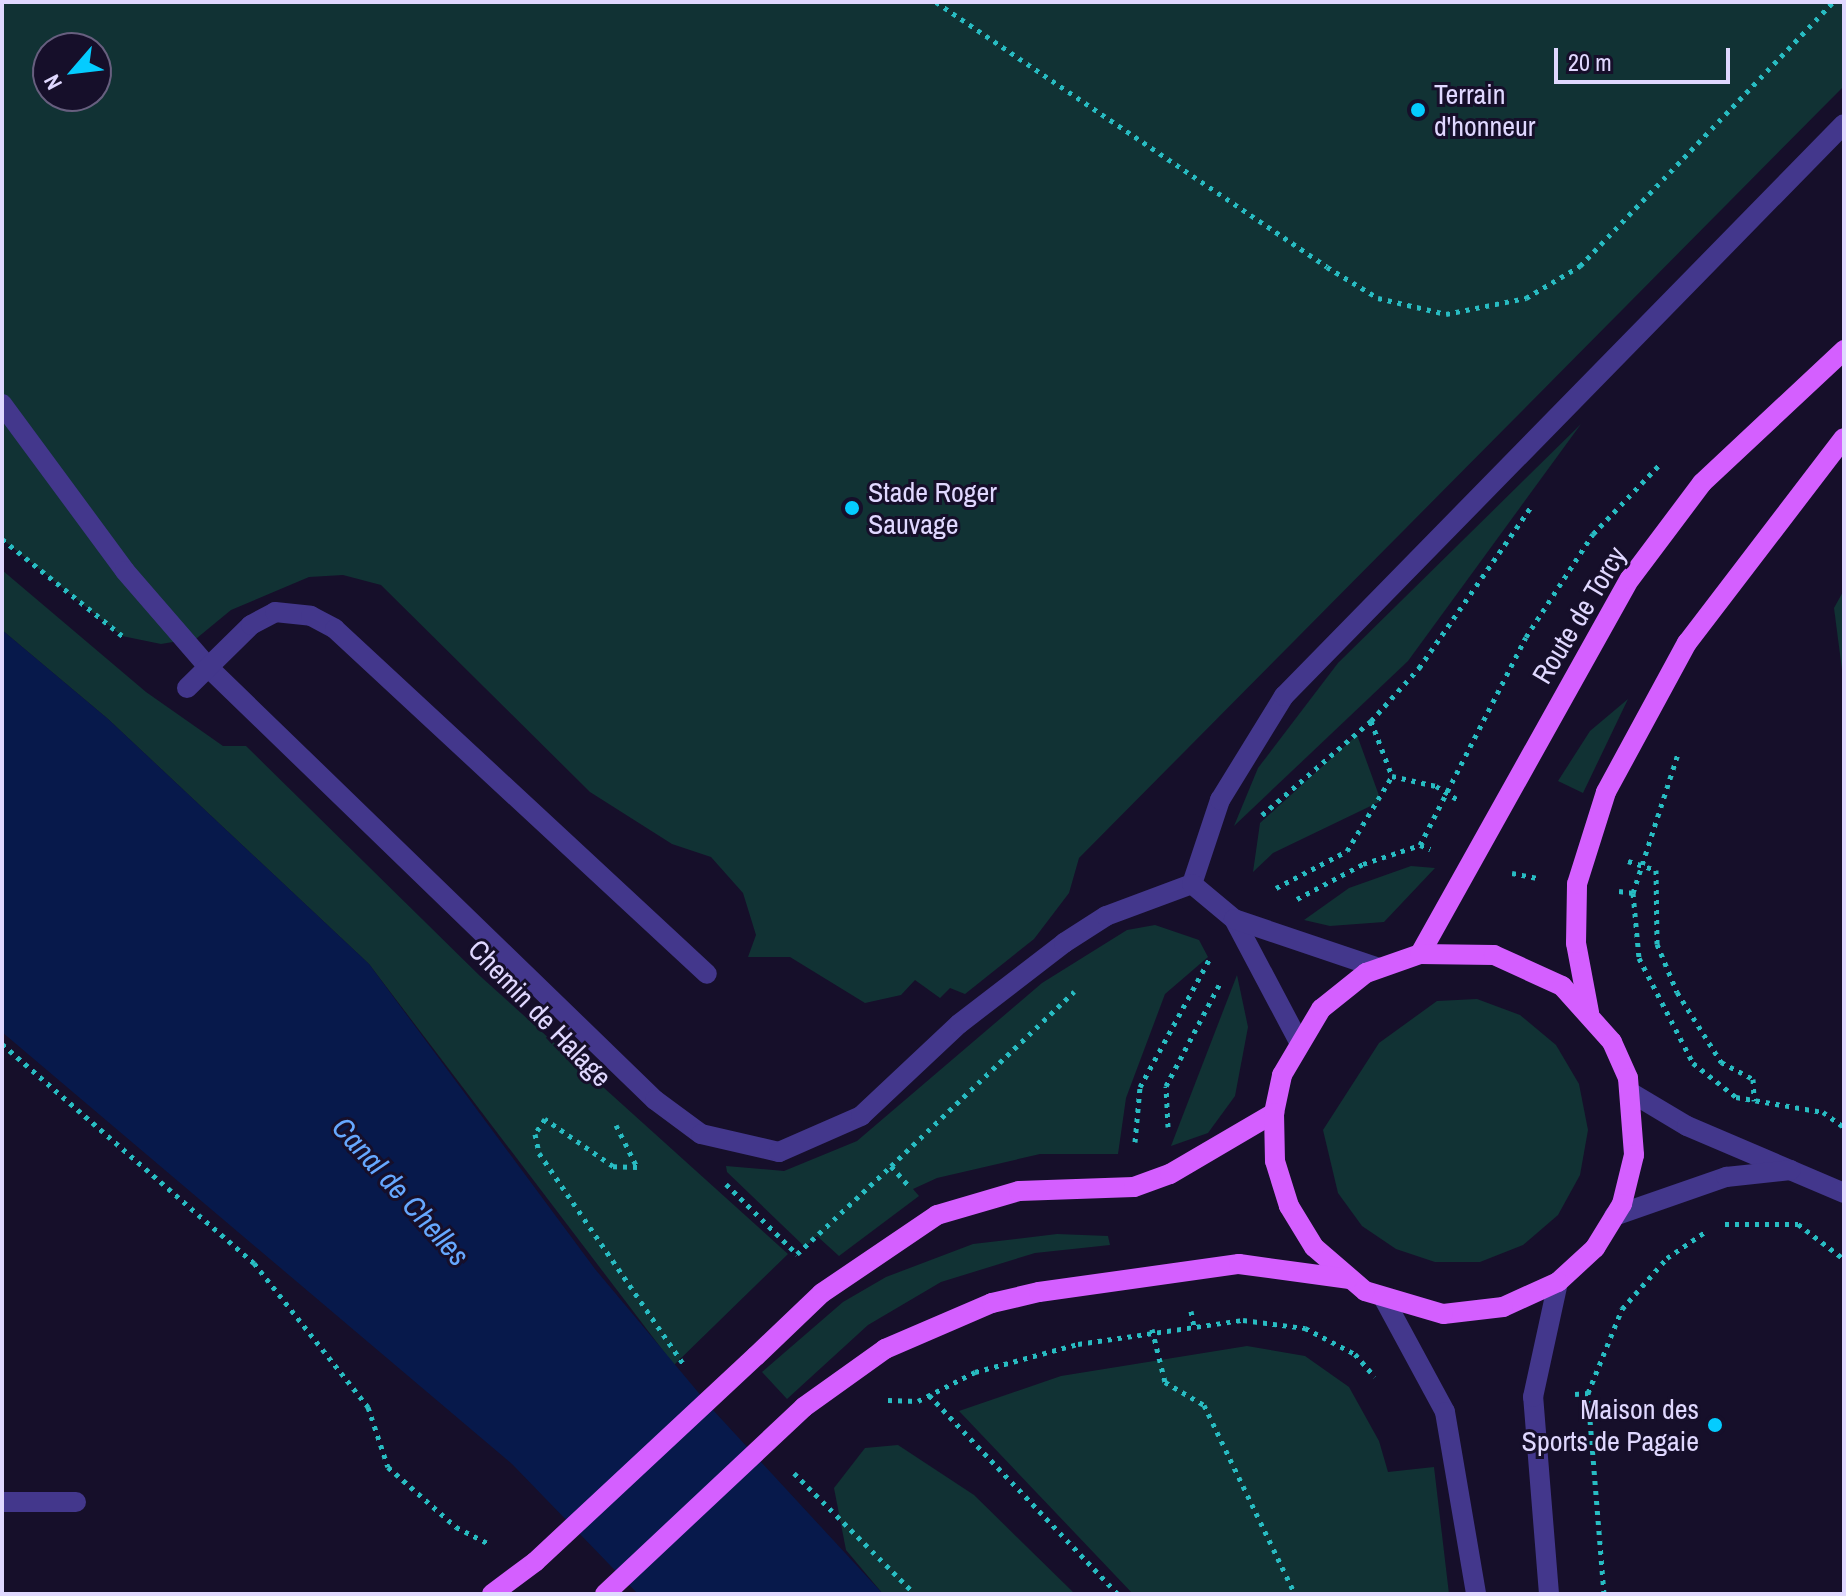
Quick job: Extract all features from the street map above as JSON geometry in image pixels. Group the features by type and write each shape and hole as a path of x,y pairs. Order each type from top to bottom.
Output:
{"main road":[{"name":"Route de Torcy","path":"1420,954 1630,579 1702,483 1844,350"},
{"path":"1589,1012 1576,943 1577,884 1606,792 1687,643 1844,438"},
{"path":"1457,951 1530,967 1589,1012 1612,1042 1630,1092 1634,1155 1614,1216 1595,1248 1558,1282 1473,1313 1384,1299 1348,1279 1314,1247 1289,1206 1275,1161 1274,1113 1298,1040 1342,990 1379,968 1420,954 1457,951"},
{"path":"492,1594 535,1562 822,1293 937,1215 1019,1191 1117,1189 1170,1174 1274,1113"},
{"path":"605,1594 804,1407 885,1349 992,1303 1182,1269 1239,1264 1348,1279"}],"street":[{"path":"1192,884 1220,800 1284,696 1844,124"},
{"path":"2,404 125,571 209,668 655,1100 701,1134 779,1152 818,1141 861,1116 959,1024 1064,943 1106,916 1192,884"},
{"path":"187,688 251,625 275,612 311,616 335,629 707,974"},
{"path":"1192,884 1234,919 1298,1040"},
{"path":"1234,919 1379,968"},
{"path":"1630,1092 1687,1126 1844,1193"},
{"path":"1614,1216 1726,1177 1795,1170"},
{"path":"1549,1594 1533,1397 1558,1282"},
{"path":"1384,1299 1445,1412 1476,1594"},
{"path":"2,1502 76,1502"}],"path":[{"path":"936,2 1327,267 1378,298 1446,314 1526,298 1580,266 1833,2"},
{"path":"1419,668 1539,497"},
{"path":"2,539 133,645"},
{"path":"1371,721 1392,776"},
{"path":"1680,748 1639,864 1633,893 1639,958 1666,1017 1710,1080 1754,1101 1823,1112 1844,1127"},
{"path":"1267,931 1303,893 1420,845 1463,753"},
{"path":"1392,776 1443,793 1470,806"},
{"path":"1134,1151 1140,1087 1234,919 1287,880 1347,851 1392,776"},
{"path":"1615,858 1656,870 1657,944 1677,992 1721,1062 1753,1079 1754,1101"},
{"path":"1604,889 1633,893"},
{"path":"1170,1174 1166,1086 1206,998 1251,948"},
{"path":"2,1044 254,1263 368,1407 388,1467 456,1527 504,1550"},
{"name":"Chemin de Halage","path":"607,1113 637,1167 613,1166 545,1119 535,1134 539,1153 691,1371"},
{"path":"701,1134 699,1158 797,1254 891,1166 937,1215"},
{"path":"1604,1594 1588,1393 1603,1344 1622,1309 1667,1258 1703,1232 1743,1223 1798,1224 1844,1259"},
{"path":"1182,1269 1194,1326"},
{"path":"873,1398 918,1401 975,1372 1152,1329 1243,1320 1305,1328 1355,1354 1381,1387"},
{"path":"1152,1329 1165,1382 1204,1405 1295,1594"},
{"path":"929,1395 1118,1594"},
{"path":"790,1469 915,1594"}],"green space":[{"name":"Stade Roger Sauvage","path":"2,2 1844,2 1844,86 1079,858 1069,893 1034,939 965,994 950,988 940,998 915,980 901,995 865,1003 790,957 748,957 756,935 743,893 711,857 672,844 590,792 381,585 343,575 309,577 231,610 197,638 161,644 122,636 2,539"},
{"path":"1581,424 1408,661 1234,826 1258,768 1338,663"},
{"path":"2,570 146,692 223,746 246,746 480,976 788,1254 674,1365 369,964 108,719 2,630"},
{"path":"1844,590 1844,685 1834,608"},
{"path":"1628,699 1583,793 1558,781 1590,731"},
{"path":"1357,735 1381,801 1273,853 1253,872 1260,823"},
{"path":"1411,866 1435,868 1384,922 1330,926 1304,920 1349,888"},
{"path":"1155,925 1199,940 1208,957 1165,994 1126,1098 1118,1154 1040,1154 937,1178 913,1189 919,1196 839,1256 817,1236 805,1247 727,1172 726,1166 784,1171 857,1141 1042,983 1127,930"},
{"path":"1237,975 1248,1027 1235,1096 1208,1133 1171,1146"},
{"path":"1477,999 1520,1015 1556,1045 1579,1084 1588,1130 1580,1175 1558,1215 1523,1245 1480,1262 1435,1262 1396,1249 1362,1226 1338,1193 1323,1130 1379,1043 1437,1001"},
{"path":"1057,1234 1108,1236 1110,1245 1035,1253 941,1282 868,1325 787,1399 762,1372 843,1302 886,1277 973,1244"},
{"path":"1247,1346 1305,1356 1349,1387 1379,1441 1388,1472 1434,1467 1449,1594 1133,1594 959,1411 1061,1376"},
{"path":"898,1445 974,1495 1075,1594 883,1594 846,1550 834,1488 865,1448"}],"water":[{"name":"Canal de Chelles","path":"2,630 108,719 369,964 595,1269 713,1410 883,1594 638,1594 512,1464 2,1032"}],"place":[{"name":"Terrain d'honneur","path":"1418,110"},
{"name":"Stade Roger Sauvage","path":"852,508"},
{"name":"Maison des Sports de Pagaie","path":"1715,1425"}]}
